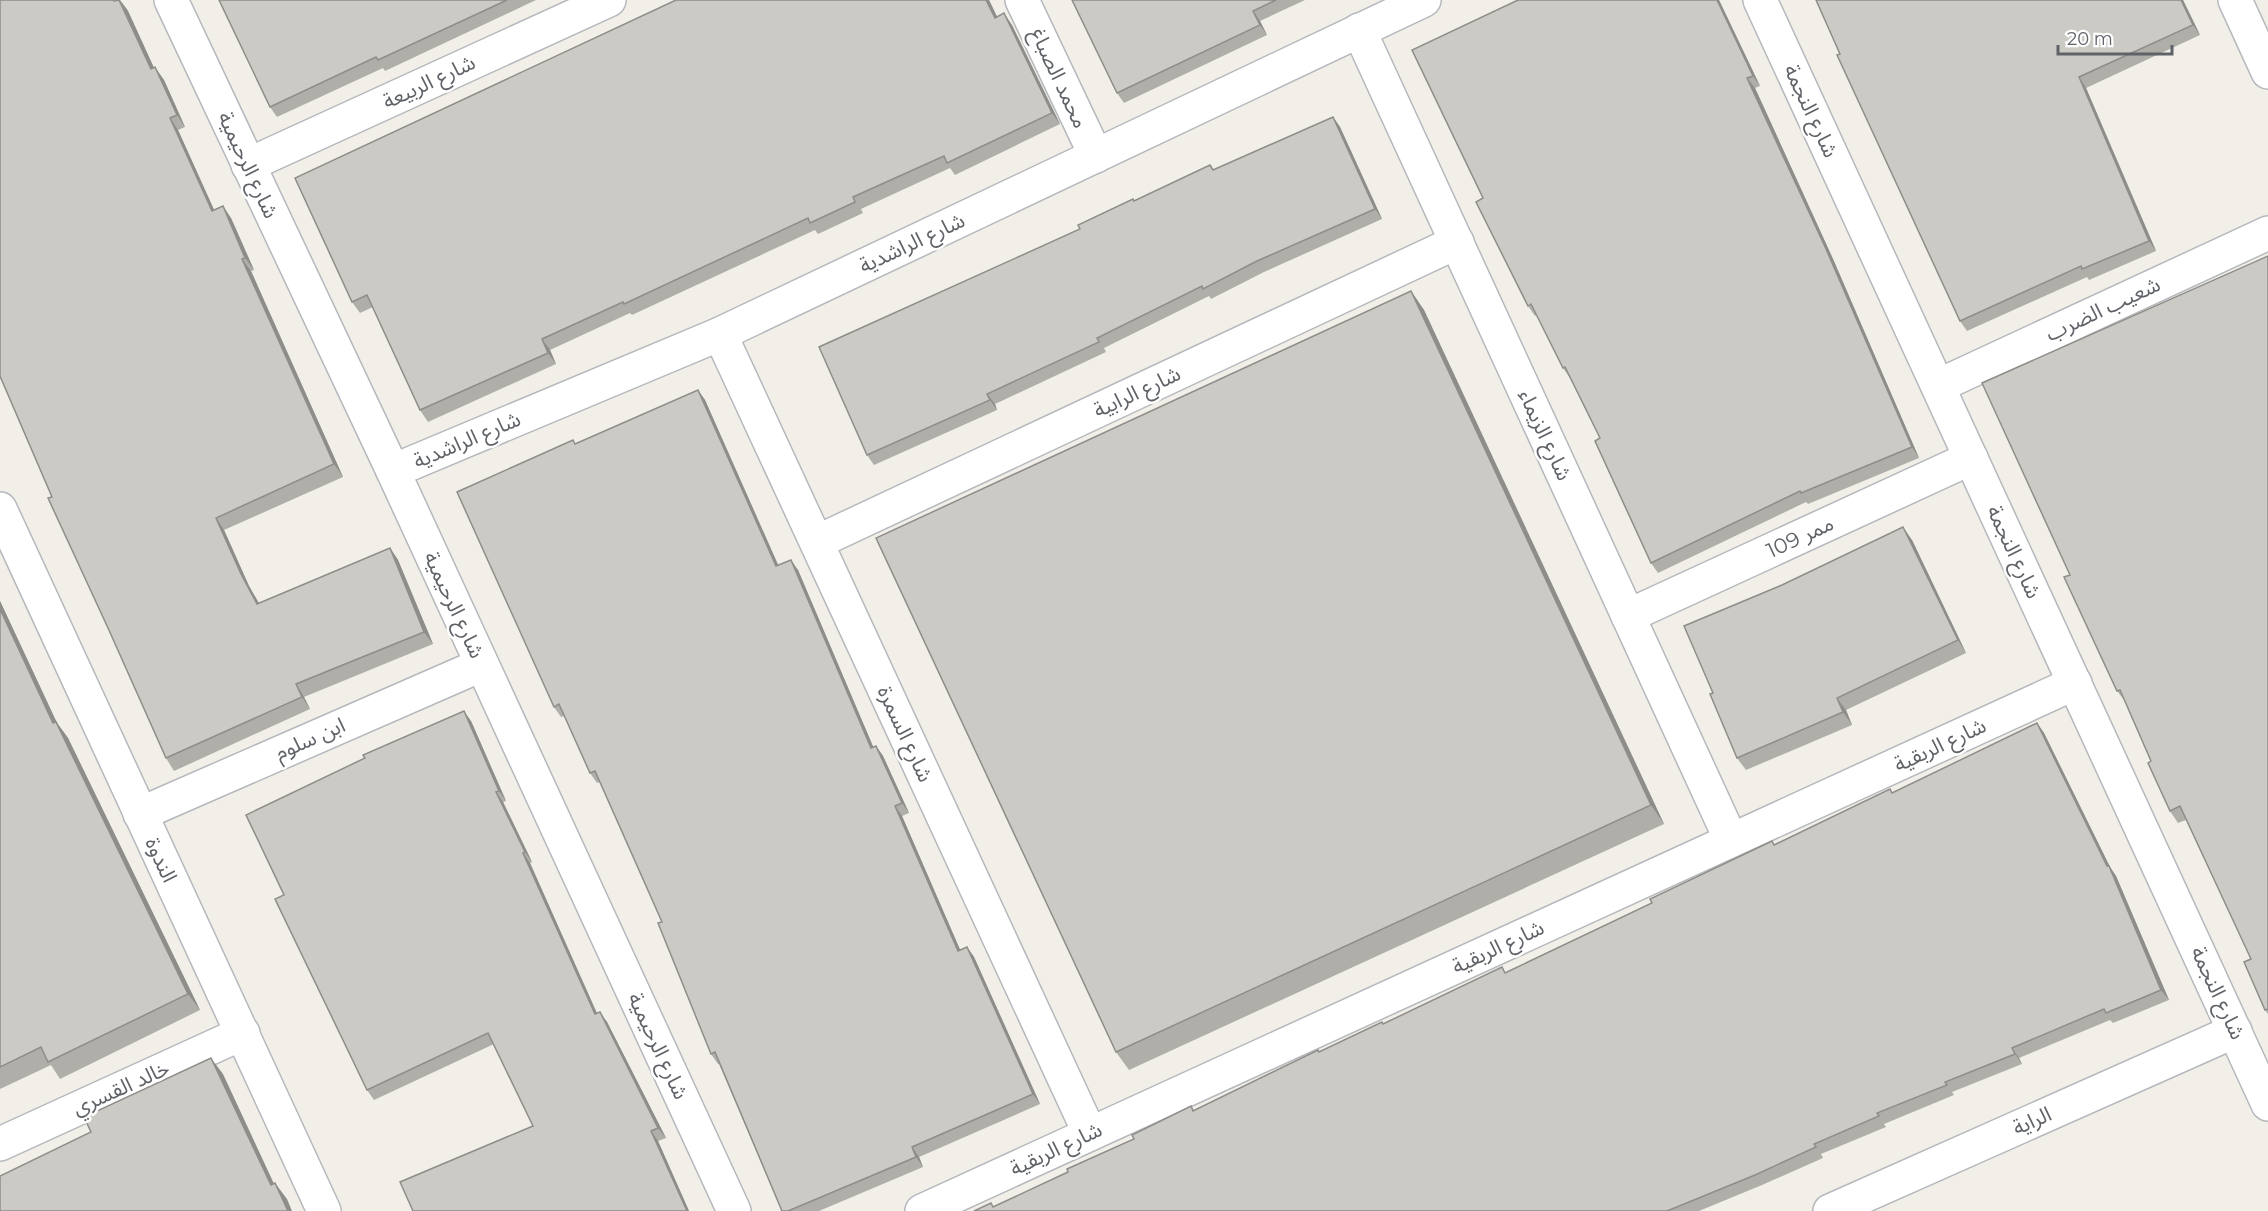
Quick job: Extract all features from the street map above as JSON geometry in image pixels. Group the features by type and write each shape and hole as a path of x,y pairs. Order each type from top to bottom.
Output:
{"street":[{"name":"شارع الرحيمية","path":"171,0 393,471 734,1211"},
{"name":"شارع الربيعة","path":"248,165 609,0"},
{"name":"محمد الصباغ","path":"1022,0 1096,156"},
{"name":"شارع الراشدية","path":"393,471 720,334 1424,0"},
{"name":"شارع النجمة","path":"1760,0 2268,1104"},
{"path":"2235,0 2268,72"},
{"name":"شارع الزيماء","path":"1359,30 1731,840"},
{"name":"شعيب الضرب","path":"1938,386 2268,233"},
{"name":"شارع الرابية","path":"817,542 1456,242"},
{"name":"شارع السمرة","path":"720,334 1090,1134"},
{"name":"ممر 109","path":"1628,616 1971,458"},
{"name":"الندوة","path":"0,509 324,1211"},
{"name":"ابن سلوم","path":"140,814 481,665"},
{"name":"شارع الربقية","path":"922,1211 2075,683"},
{"name":"الراية","path":"1830,1211 2235,1031"},
{"name":"خالد القسري","path":"0,1144 243,1033"}],"building":[{"path":"0,0 119,0 151,69 155,67 177,115 170,118 212,211 223,206 245,258 242,259 334,464 216,518 257,604 390,548 424,632 296,684 302,697 166,758 48,498 52,497 0,376"},
{"path":"219,0 507,0 378,60 376,57 270,107"},
{"path":"676,0 986,0 995,18 1004,13 1052,113 947,163 944,156 853,197 855,202 810,223 808,218 624,304 623,302 542,339 548,353 420,410 367,295 352,302 295,178"},
{"path":"1072,0 1276,0 1253,11 1260,25 1117,93"},
{"path":"1518,0 1717,0 1753,76 1747,78 1826,249 1912,447 1801,493 1800,491 1651,563 1595,441 1600,438 1531,304 1528,306 1476,202 1483,198 1412,50"},
{"path":"1816,0 2181,0 2193,25 2079,77 2149,241 2082,269 2081,266 1960,321 1837,55 1840,54"},
{"path":"1333,117 1375,209 1257,261 1203,289 1202,286 1097,338 1099,342 987,394 990,400 867,455 819,347 1080,229 1078,225 1133,199 1134,201 1210,165 1213,170"},
{"path":"2268,256 2268,1009 2265,1010 2244,962 2251,959 2180,806 2170,811 2148,763 2151,761 2120,690 2117,691 2064,577 2070,575 1982,383"},
{"path":"1411,291 1651,805 1116,1052 876,538"},
{"path":"698,390 776,566 791,560 871,748 876,746 902,803 895,806 958,951 967,947 1033,1094 912,1147 916,1157 788,1211 782,1211 715,1052 711,1054 658,923 662,922 595,771 590,773 559,704 554,707 457,492 573,440 575,444"},
{"path":"1903,527 1958,640 1837,698 1843,712 1737,758 1710,694 1713,693 1684,626 1782,585"},
{"path":"0,609 53,723 56,722 188,994 48,1062 41,1047 0,1067"},
{"path":"464,711 499,791 496,792 525,852 523,853 595,1014 600,1012 658,1128 651,1131 687,1211 413,1211 400,1182 533,1126 488,1033 367,1090 275,899 284,895 246,815 365,758 363,755"},
{"path":"2037,723 2109,866 2161,990 2106,1013 2104,1009 2012,1048 2015,1054 1877,1113 1879,1116 1814,1144 1816,1147 1755,1175 1667,1211 974,1211 991,1203 993,1207 1068,1172 1067,1169 1134,1139 1132,1135 1191,1106 1193,1111 1318,1050 1319,1052 1382,1022 1383,1024 1502,967 1505,973 1652,903 1650,899 1772,841 1774,845 1890,789 1892,793"},
{"path":"211,1058 271,1185 275,1183 288,1211 0,1211 0,1176 91,1132 84,1117"}]}
